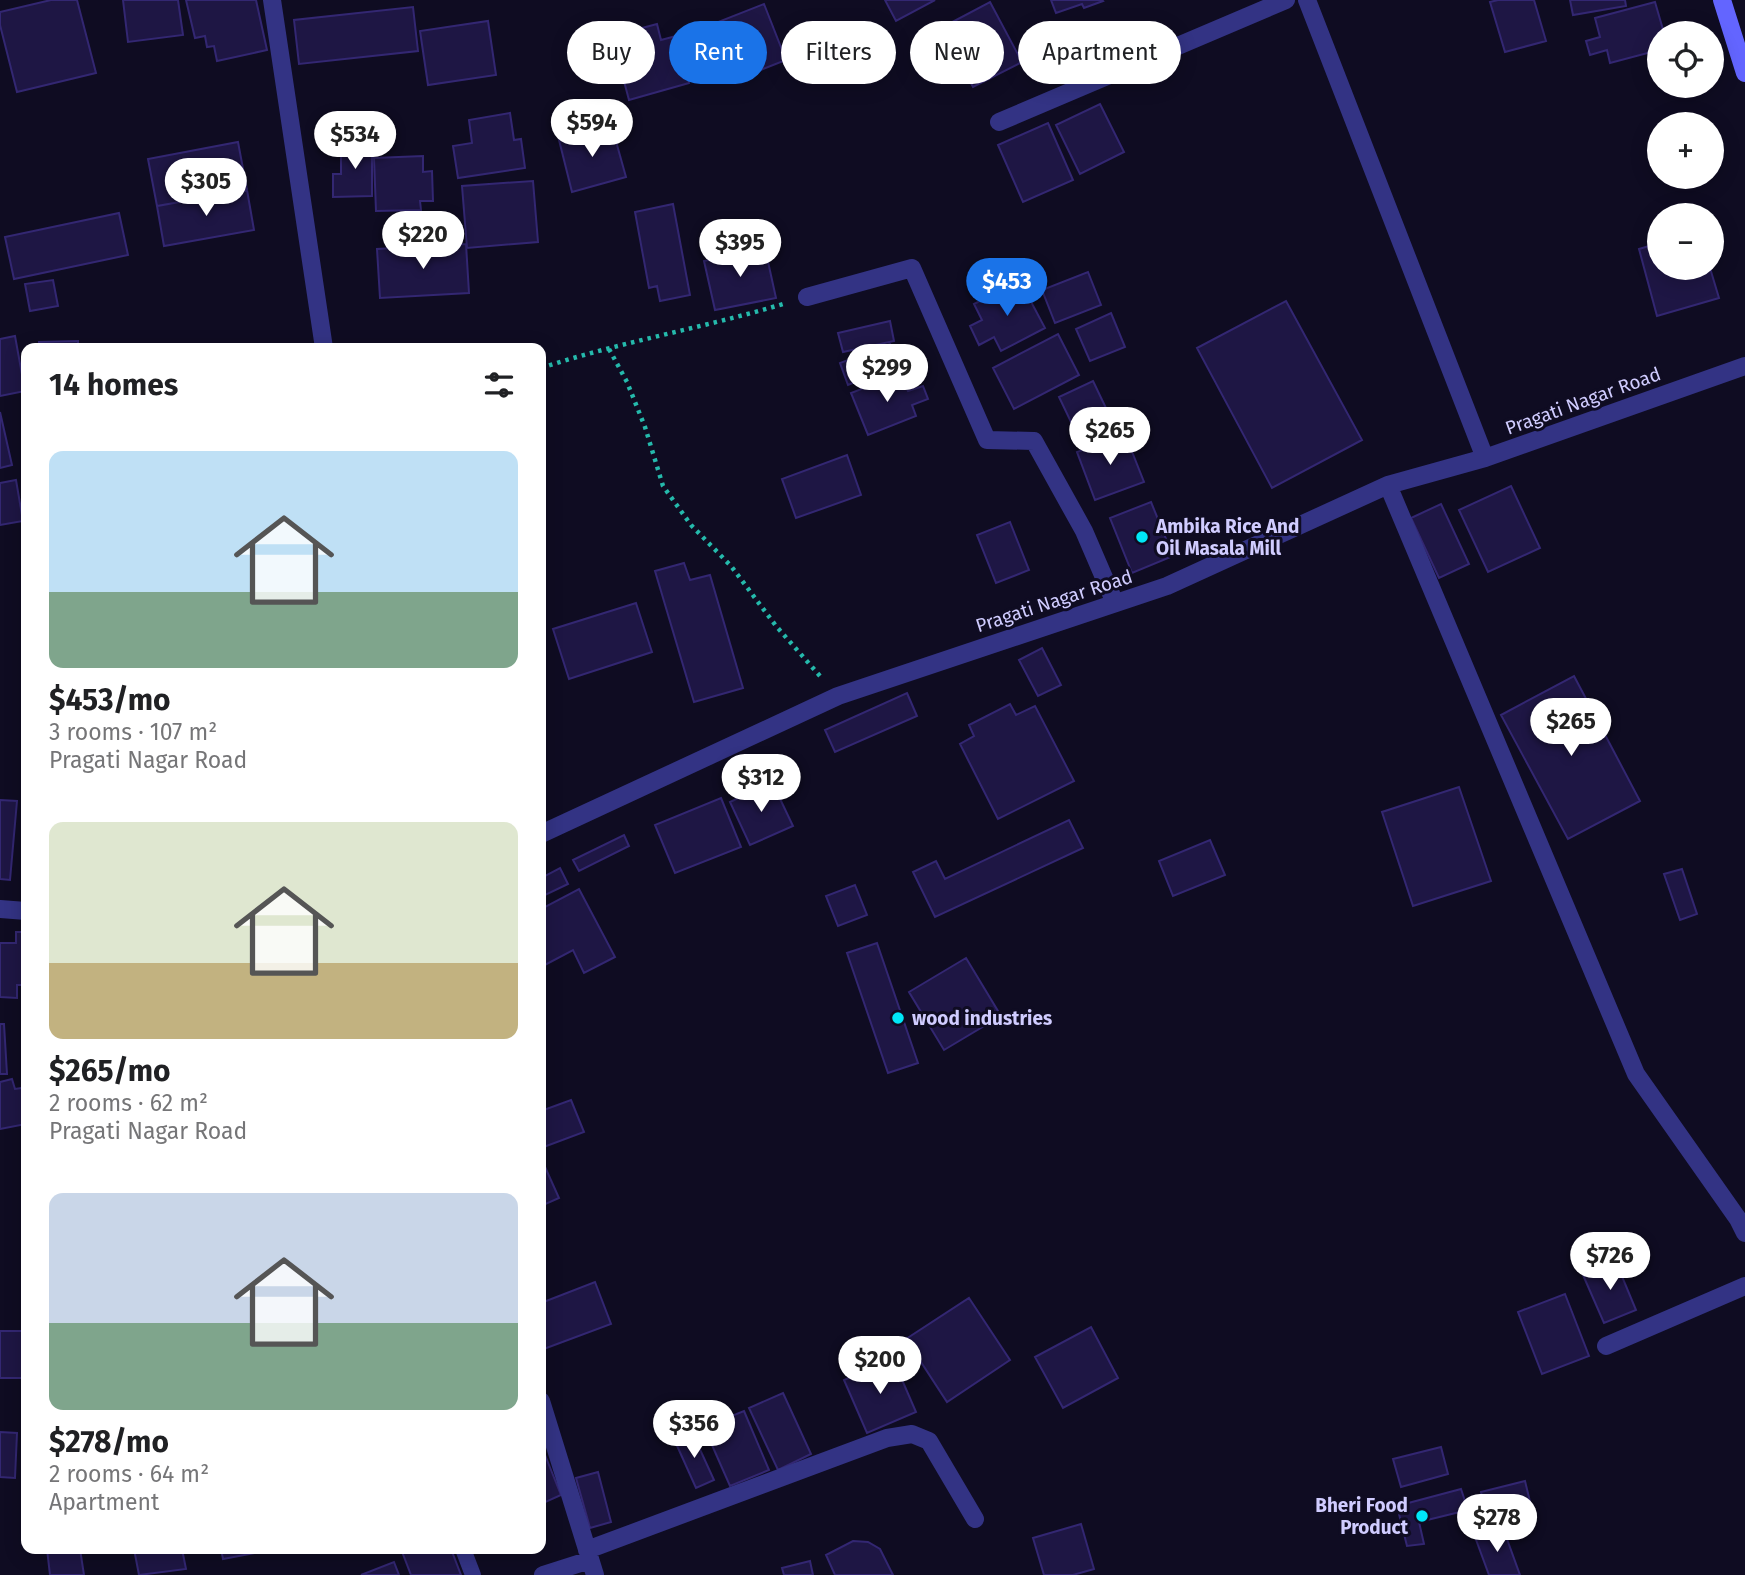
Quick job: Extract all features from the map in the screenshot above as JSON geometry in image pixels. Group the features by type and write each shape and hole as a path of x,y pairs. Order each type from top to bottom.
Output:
{"street":[{"path":"272,0 323,343"},
{"path":"999,122 1286,0"},
{"path":"1307,0 1485,458"},
{"path":"1722,0 1737,19 1745,74"},
{"path":"807,297 912,268 987,440 1034,441 1084,531 1115,603"},
{"name":"Pragati Nagar Road","path":"546,832 838,696 1167,586 1388,485 1485,458 1745,366"},
{"path":"1388,485 1636,1074 1738,1219 1745,1233"},
{"path":"0,909 21,911"},
{"path":"1606,1346 1745,1286"},
{"path":"546,1417 591,1562"},
{"path":"543,1575 591,1562 887,1437 912,1434 929,1441 975,1519"}],"lane":[{"path":"465,1554 473,1575"}],"path":[{"path":"546,367 745,316 807,297"},
{"path":"608,349 627,382 645,427 663,485 691,524 731,566 776,626 838,696"}],"building":[{"path":"51,0 77,0 96,73 17,92 0,25 0,12"},
{"path":"123,0 178,0 183,35 128,42"},
{"path":"186,0 256,0 267,50 217,61 214,46 207,47 205,36 195,38"},
{"path":"885,0 935,0 896,21"},
{"path":"1051,0 1103,1 1084,8 1082,4 1056,13"},
{"path":"1534,0 1546,41 1505,52 1490,2"},
{"path":"1570,0 1625,0 1626,6 1573,15"},
{"path":"990,2 1000,21 954,21"},
{"path":"1655,2 1661,21 1647,21 1647,53 1610,63 1607,50 1590,55 1586,41 1600,37 1595,18"},
{"path":"764,4 781,47 781,62 767,67 767,21 721,21"},
{"path":"413,7 418,51 299,64 294,20"},
{"path":"488,21 496,75 428,85 420,31"},
{"path":"655,25 661,40 669,38 669,84 685,84 629,100 625,84 655,84"},
{"path":"1004,28 1018,54 1018,64 1004,71"},
{"path":"1100,104 1124,152 1080,174 1056,125"},
{"path":"510,113 514,140 521,139 525,168 458,178 453,146 472,143 469,120"},
{"path":"1048,123 1073,180 1023,202 998,145"},
{"path":"612,127 626,177 572,192 559,140"},
{"path":"238,142 247,190 157,206 148,159"},
{"path":"341,143 372,143 372,196 333,197 333,174 341,174"},
{"path":"423,156 423,172 432,171 433,201 420,201 421,210 376,211 374,158"},
{"path":"533,181 538,242 467,248 462,186"},
{"path":"247,190 254,230 164,246 157,206"},
{"path":"673,204 690,295 660,301 657,286 649,288 635,212"},
{"path":"119,213 128,255 14,279 5,237"},
{"path":"466,244 469,293 380,298 377,249"},
{"path":"1647,247 1647,279 1639,249"},
{"path":"765,248 776,298 715,310 704,261"},
{"path":"1088,272 1101,305 1055,323 1042,290"},
{"path":"53,280 58,306 30,311 25,284"},
{"path":"1647,280 1714,280 1719,298 1657,316"},
{"path":"1020,281 1045,328 1001,351 994,337 979,345 970,326 982,320 974,304"},
{"path":"1286,301 1362,440 1272,488 1197,348"},
{"path":"1111,313 1125,347 1090,361 1076,329"},
{"path":"890,321 894,341 843,352 838,333"},
{"path":"1058,334 1079,375 1014,409 993,368"},
{"path":"15,336 21,369 21,392 0,396 0,339"},
{"path":"78,341 78,343 39,343"},
{"path":"890,344 899,365 848,385 840,363"},
{"path":"900,374 908,391 923,386 928,399 912,405 916,416 868,435 851,393"},
{"path":"1093,381 1117,431 1083,447 1059,397"},
{"path":"0,412 12,465 0,468"},
{"path":"1125,434 1144,482 1095,500 1077,452"},
{"path":"847,455 861,495 796,518 782,479"},
{"path":"16,480 21,521 0,525 0,483"},
{"path":"1511,486 1540,548 1488,572 1459,510"},
{"name":"Ambika Rice And Oil Masala Mill","path":"1151,502 1173,556 1132,573 1110,518"},
{"path":"1441,504 1469,564 1439,578 1411,518"},
{"path":"1010,522 1029,570 996,583 977,535"},
{"path":"684,563 690,580 710,575 743,688 694,702 655,571"},
{"path":"636,603 652,652 569,679 553,629"},
{"path":"1042,648 1061,685 1038,696 1019,660"},
{"path":"1574,676 1640,801 1568,839 1501,715"},
{"path":"907,693 917,716 835,752 825,730"},
{"path":"1010,704 1016,715 1035,706 1074,781 998,819 960,744 974,736 969,725"},
{"path":"772,782 793,826 750,845 730,802"},
{"path":"1459,787 1491,881 1413,906 1382,812"},
{"path":"721,798 741,847 675,873 655,825"},
{"path":"0,800 17,801 10,880 0,879"},
{"path":"1069,820 1083,848 935,917 913,872 936,861 945,879"},
{"path":"624,835 629,846 579,871 573,860"},
{"path":"1210,840 1225,875 1173,896 1159,861"},
{"path":"560,868 568,884 546,895 546,875"},
{"path":"1682,869 1697,914 1680,920 1664,874"},
{"path":"855,885 867,915 838,926 826,896"},
{"path":"579,889 615,957 584,973 573,950 546,964 546,906"},
{"path":"16,932 21,932 21,985 17,985 17,998 0,997 0,943 16,943"},
{"path":"877,943 918,1063 888,1073 847,953"},
{"path":"966,958 1001,1016 944,1050 909,992"},
{"path":"0,1024 4,1024 7,1074 0,1074"},
{"path":"12,1079 15,1089 21,1088 21,1125 0,1129 0,1082"},
{"path":"571,1100 584,1132 546,1146 546,1109"},
{"path":"546,1169 559,1198 546,1204"},
{"path":"1616,1262 1636,1310 1604,1323 1583,1275"},
{"path":"595,1282 611,1324 546,1348 546,1301"},
{"path":"1565,1294 1589,1356 1542,1374 1518,1312"},
{"path":"969,1298 1010,1360 947,1402 906,1339"},
{"path":"1091,1327 1118,1378 1063,1408 1035,1357"},
{"path":"0,1331 21,1331 21,1378 0,1378"},
{"path":"893,1359 916,1412 867,1433 844,1380"},
{"path":"783,1393 811,1454 778,1470 749,1408"},
{"path":"744,1411 769,1470 730,1486 704,1427"},
{"path":"0,1432 17,1433 15,1478 0,1477"},
{"path":"692,1432 714,1480 696,1488 674,1439"},
{"path":"1441,1447 1448,1474 1401,1487 1393,1459"},
{"path":"546,1458 561,1495 546,1502"},
{"path":"598,1472 611,1522 590,1528 576,1478"},
{"path":"1525,1481 1533,1514 1489,1525 1481,1492"},
{"name":"Bheri Food Product","path":"1461,1489 1468,1510 1419,1522 1424,1544 1407,1546 1397,1506"},
{"path":"1081,1524 1094,1569 1073,1575 1044,1575 1033,1538"},
{"path":"1503,1528 1520,1575 1489,1575 1475,1537"},
{"path":"853,1541 868,1542 880,1549 893,1575 835,1575 826,1555"},
{"path":"48,1554 81,1554 84,1575 50,1575"},
{"path":"135,1554 183,1554 186,1569 139,1575"},
{"path":"222,1554 250,1554 223,1559"},
{"path":"403,1554 453,1554 461,1575 411,1575"},
{"path":"810,1561 813,1575 784,1575 782,1568"},
{"path":"394,1562 399,1575 361,1575"}],"place":[{"name":"Ambika Rice And Oil Masala Mill","path":"1142,537"},
{"name":"wood industries","path":"898,1018"},
{"name":"Bheri Food Product","path":"1422,1516"}]}
